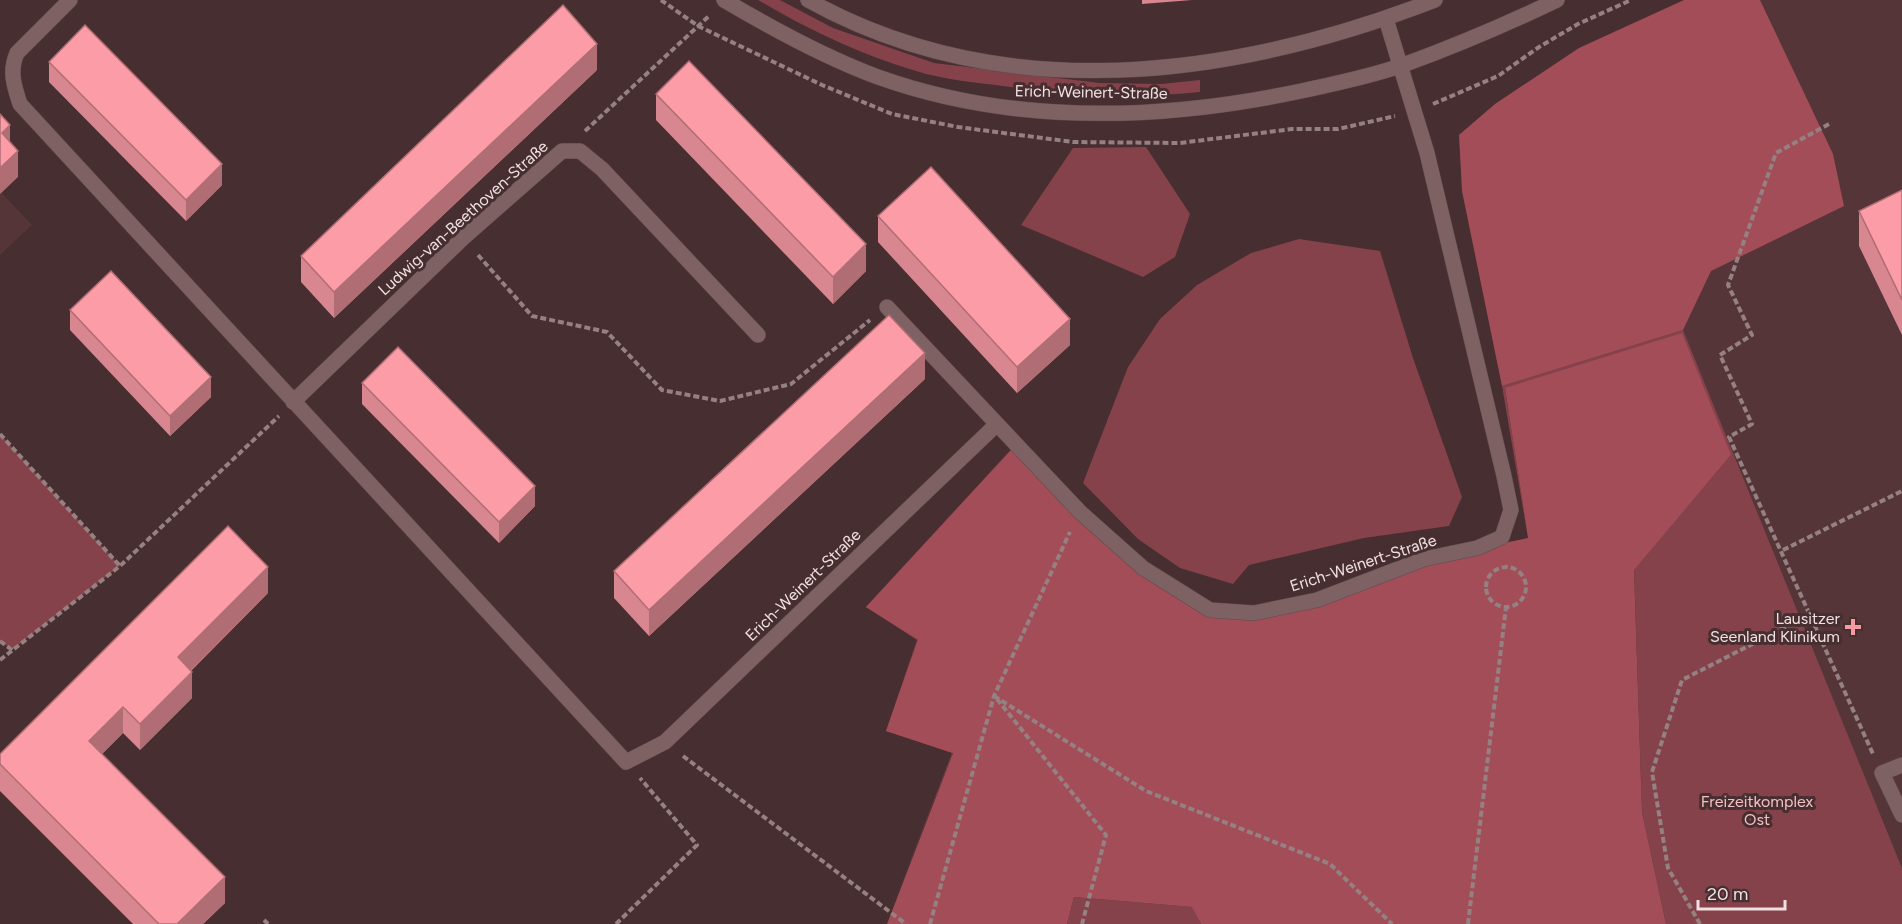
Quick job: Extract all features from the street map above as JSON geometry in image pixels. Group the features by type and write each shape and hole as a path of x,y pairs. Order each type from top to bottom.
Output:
{"street":[{"path":"70,0 17,53 12,64 13,84 20,104 626,762"},
{"name":"Erich-Weinert-Straße","path":"725,0 790,37 879,77 948,97 1019,110 1170,112 1275,97 1401,65 1557,0"},
{"name":"Erich-Weinert-Straße","path":"807,0 853,23 910,45 988,63 1067,70 1152,70 1192,66 1304,43 1386,19 1435,0"},
{"name":"Erich-Weinert-Straße","path":"887,307 1080,512 1143,568 1210,610 1254,613 1317,600 1424,559 1477,548 1502,537 1510,510 1504,476 1427,153 1386,19"},
{"name":"Ludwig-van-Beethoven-Straße","path":"293,402 463,238 562,152 580,151 602,169 758,335"},
{"name":"Erich-Weinert-Straße","path":"626,762 665,742 997,424"},
{"path":"1902,765 1882,773 1902,815"}],"path":[{"path":"562,152 725,0"},
{"path":"1415,112 1498,76 1539,47 1578,24 1631,0"},
{"path":"1829,124 1776,153 1728,285 1752,334 1720,355 1752,424 1729,437 1783,550 1809,615 1882,773"},
{"path":"463,238 532,316 607,332 662,390 720,400 791,384 887,307"},
{"path":"0,660 120,566 293,402"},
{"path":"0,434 120,566"},
{"path":"1783,550 1902,491"},
{"path":"930,924 994,696 1080,512"},
{"path":"1507,567 1521,574 1526,586 1523,599 1506,607 1493,602 1487,585 1492,574 1507,567"},
{"path":"1468,924 1506,607"},
{"path":"1700,924 1668,868 1652,772 1682,680 1809,615"},
{"path":"0,641 12,650"},
{"path":"994,696 1106,835 1082,924"},
{"path":"994,696 1146,791 1330,864 1392,924"},
{"path":"665,742 906,924"},
{"path":"616,924 698,845 626,762"}],"shaded area":[{"name":"Lausitzer Seenland Klinikum","path":"1684,0 1902,0 1902,868 1683,331 1502,386 1462,191 1459,135 1495,104 1579,48"},
{"path":"1684,0 1760,0 1833,154 1844,206 1711,271 1683,330 1502,386 1462,191 1459,135 1495,104 1579,48"},
{"path":"0,140 18,177 2,193 32,225 0,255"},
{"path":"1682,333 1731,455 1634,570 1642,812 1666,924 1201,924 1192,907 1074,897 1067,924 887,924 953,753 886,731 918,640 866,607 1016,445 1079,512 1210,611 1254,613 1424,559 1528,538 1505,388"}],"green space":[{"path":"758,0 780,0 833,28 934,63 1100,83 1161,84 1200,80 1200,92 1151,95 1076,93 984,84 935,76 883,60 840,43"},
{"path":"1146,147 1190,214 1175,257 1143,277 1021,225 1073,148"},
{"path":"1299,239 1380,251 1413,358 1462,497 1449,526 1364,538 1249,565 1233,584 1180,568 1138,539 1083,483 1128,367 1160,319 1197,285 1251,253"},
{"name":"Freizeitkomplex Ost","path":"1683,330 1902,868 1902,924 1666,924 1642,812 1634,569 1731,455 1505,388 1528,538 1502,386"},
{"path":"0,434 120,566 12,650 0,641"},
{"path":"1016,444 1079,512 1210,611 1254,613 867,607 918,640 953,752 886,924 952,753 886,731 917,640 866,607"},
{"path":"1074,897 1193,907 1201,924 1067,924"}],"building":[{"path":"563,5 597,44 334,292 301,256"},
{"path":"85,25 222,164 186,200 49,62"},
{"path":"689,61 866,244 833,277 656,94"},
{"path":"0,114 10,125 2,133 18,151 0,168"},
{"path":"931,167 1070,319 1017,367 878,216"},
{"path":"1902,190 1902,300 1859,211"},
{"path":"111,271 211,377 170,416 70,310"},
{"path":"889,315 925,353 649,610 614,571"},
{"path":"398,347 535,486 499,522 362,383"},
{"path":"228,526 268,567 178,657 192,672 140,724 123,707 89,741 225,877 177,924 159,924 0,764 0,754"}],"place":[{"name":"Lausitzer Seenland Klinikum","path":"1853,627"}]}
